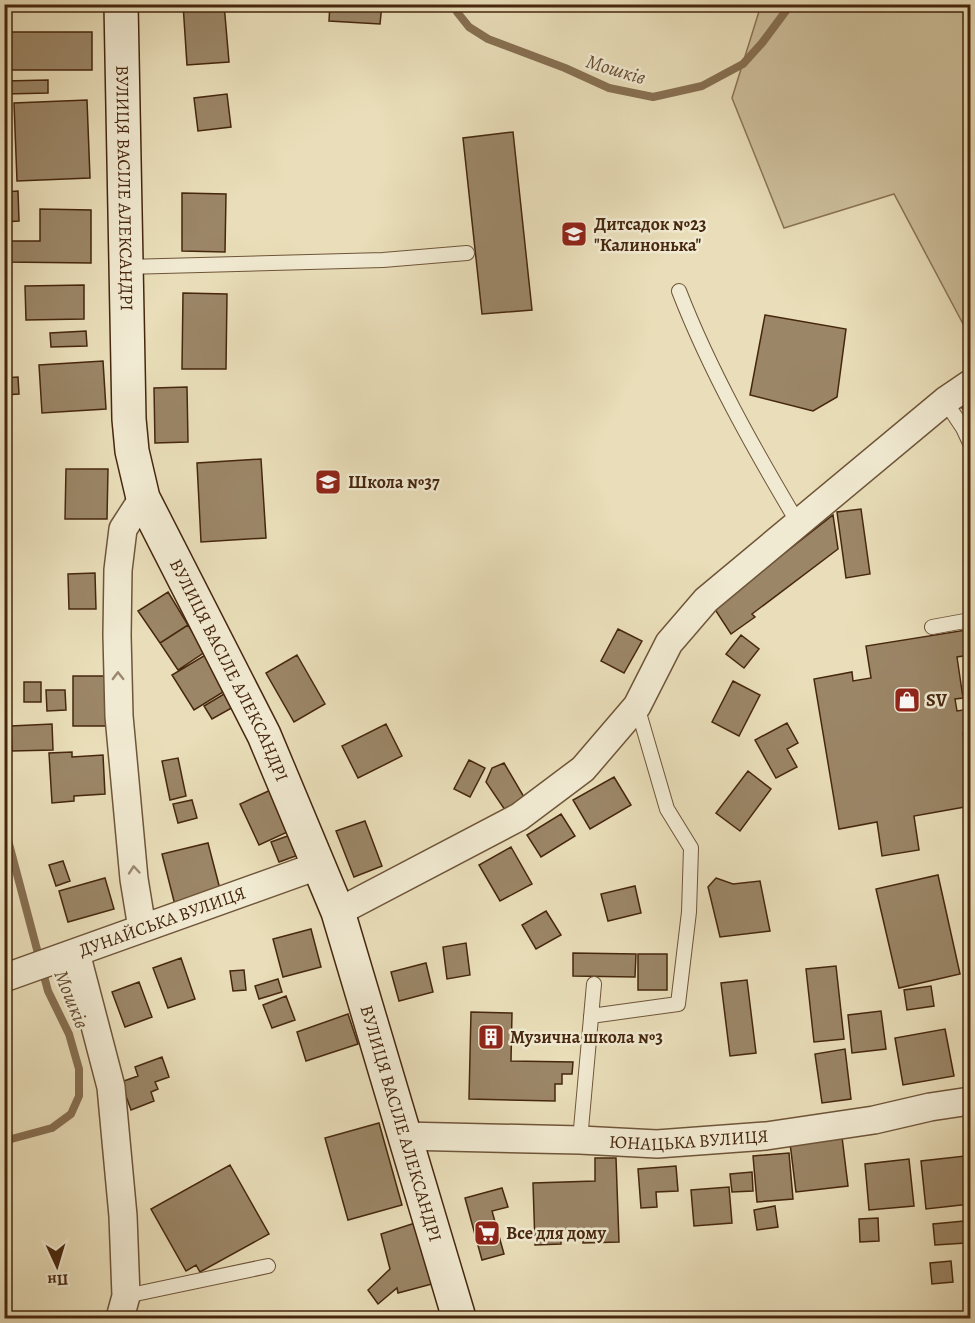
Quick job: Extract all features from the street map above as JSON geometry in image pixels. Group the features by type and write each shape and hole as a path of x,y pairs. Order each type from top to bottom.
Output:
{"main road":[{"name":"ВУЛИЦЯ ВАСІЛЕ АЛЕКСАНДРІ","path":"121,4 124,267 129,419 132,451 143,498 264,735 320,865 338,912 459,1318"}],"street":[{"path":"338,912 519,817 583,769 637,706 669,643 706,600 945,401 970,384"},
{"path":"142,928 134,879 119,716 117,635 118,570 123,529 143,498"},
{"name":"ДУНАЙСЬКА ВУЛИЦЯ","path":"26,971 320,865"},
{"path":"76,953 111,1087 123,1216 123,1307"},
{"name":"ЮНАЦЬКА ВУЛИЦЯ","path":"403,1136 657,1144 766,1136 874,1120 930,1107 970,1101"}],"lane":[{"path":"124,267 383,260 467,253"},
{"path":"679,291 699,339 768,473 798,523"},
{"path":"945,401 970,443"},
{"path":"932,627 970,620"},
{"path":"591,1016 678,1004 689,912 691,848 667,810 637,706"},
{"path":"580,1140 594,984"},
{"path":"123,1307 268,1266"}],"shaded area":[{"path":"761,5 970,5 970,337 894,194 784,228 732,98"}],"building":[{"path":"183,4 224,4 229,62 187,65"},
{"path":"330,4 382,4 380,24 329,21"},
{"path":"11,32 92,32 92,70 10,70"},
{"path":"48,80 48,93 6,94 5,81"},
{"path":"227,94 231,127 198,131 194,98"},
{"path":"87,100 90,178 17,181 14,103"},
{"path":"513,132 532,310 482,314 463,138"},
{"path":"4,153 7,189 4,189"},
{"path":"18,191 19,221 4,222 4,192"},
{"path":"182,193 226,194 225,252 182,251"},
{"path":"40,209 91,210 91,263 4,262 4,241 40,241"},
{"path":"84,285 84,319 26,320 25,286"},
{"path":"183,293 227,294 226,369 182,369"},
{"path":"765,315 846,329 837,397 813,411 750,395"},
{"path":"86,331 87,346 51,347 50,333"},
{"path":"103,361 106,409 42,413 39,365"},
{"path":"18,377 19,394 4,395 4,378"},
{"path":"187,387 188,442 155,443 154,388"},
{"path":"970,401 970,420 962,408"},
{"path":"261,459 266,538 201,542 197,463"},
{"path":"66,469 108,469 107,519 65,519"},
{"path":"861,509 870,574 846,578 837,512"},
{"path":"833,515 838,549 752,614 755,617 731,634 714,608"},
{"path":"95,573 96,609 69,609 68,574"},
{"path":"168,592 188,625 160,643 138,611"},
{"path":"188,625 205,652 178,670 160,643"},
{"path":"618,629 642,641 624,673 601,661"},
{"path":"966,630 970,655 957,657 963,698 955,699 957,711 970,709 970,732 963,733 970,778 970,806 914,816 919,850 882,856 877,822 839,829 814,679 852,672 853,681 871,678 866,646"},
{"path":"741,635 759,649 744,668 726,654"},
{"path":"207,654 228,689 194,710 172,675"},
{"path":"297,655 325,704 294,722 266,673"},
{"path":"73,676 109,676 109,726 73,726"},
{"path":"733,681 760,695 739,736 712,722"},
{"path":"24,682 41,682 41,702 24,702"},
{"path":"46,690 65,690 66,710 47,711"},
{"path":"229,691 237,705 212,719 204,706"},
{"path":"787,723 798,743 787,749 797,767 776,778 755,740"},
{"path":"52,724 53,750 12,751 11,726"},
{"path":"386,724 402,756 358,778 342,746"},
{"path":"72,752 72,757 103,755 105,794 74,796 74,801 52,803 49,753"},
{"path":"178,758 186,796 170,800 162,761"},
{"path":"469,760 485,768 470,797 454,789"},
{"path":"504,763 524,797 505,810 486,782 492,768"},
{"path":"748,771 771,789 740,831 716,813"},
{"path":"614,777 631,805 590,829 573,800"},
{"path":"275,788 294,829 259,845 240,804"},
{"path":"192,800 197,818 178,823 173,804"},
{"path":"561,814 575,836 541,857 527,835"},
{"path":"365,821 382,866 354,877 336,831"},
{"path":"293,834 301,854 279,862 271,842"},
{"path":"208,843 221,893 175,905 162,854"},
{"path":"511,847 532,884 500,901 479,865"},
{"path":"63,861 70,881 56,886 49,865"},
{"path":"938,875 960,974 899,988 876,889"},
{"path":"105,878 114,909 68,922 59,891"},
{"path":"716,878 733,884 760,881 770,931 720,937 708,887"},
{"path":"635,886 641,913 608,921 601,894"},
{"path":"546,911 561,935 536,949 522,925"},
{"path":"311,929 321,967 283,977 273,939"},
{"path":"466,943 470,975 447,979 443,947"},
{"path":"573,953 636,954 635,977 573,976"},
{"path":"638,954 667,954 667,990 638,990"},
{"path":"181,958 195,999 168,1008 153,968"},
{"path":"426,963 433,992 399,1001 391,972"},
{"path":"836,966 844,1039 814,1042 806,969"},
{"path":"244,970 246,990 233,991 230,971"},
{"path":"278,979 282,992 259,999 255,986"},
{"path":"747,980 756,1053 730,1056 721,983"},
{"path":"139,982 152,1017 125,1027 112,992"},
{"path":"931,986 934,1006 907,1010 904,990"},
{"path":"286,996 295,1020 272,1028 263,1005"},
{"path":"881,1011 886,1049 852,1053 848,1015"},
{"name":"Музична школа №3","path":"471,1012 512,1013 511,1061 573,1062 572,1074 562,1074 562,1084 555,1084 555,1101 469,1099"},
{"path":"348,1014 358,1044 306,1061 297,1032"},
{"path":"945,1029 954,1076 903,1085 895,1038"},
{"path":"845,1049 851,1099 822,1103 815,1054"},
{"path":"162,1057 169,1077 155,1082 158,1089 151,1092 154,1101 131,1110 121,1082 138,1076 135,1067"},
{"path":"970,1121 970,1146 968,1122"},
{"path":"379,1123 402,1205 348,1220 325,1138"},
{"path":"842,1137 848,1186 796,1192 790,1143"},
{"path":"789,1153 793,1199 757,1202 753,1156"},
{"path":"965,1156 970,1204 926,1209 921,1161"},
{"path":"595,1158 616,1158 619,1242 583,1243 583,1229 561,1230 561,1244 535,1245 533,1183 595,1181"},
{"path":"909,1159 914,1206 869,1210 865,1164"},
{"path":"230,1165 269,1234 200,1272 196,1265 186,1271 151,1209"},
{"path":"676,1166 678,1191 656,1192 657,1207 641,1208 638,1169"},
{"path":"752,1172 753,1191 732,1192 730,1174"},
{"path":"729,1187 732,1223 694,1226 691,1190"},
{"name":"Все для дому","path":"502,1188 508,1207 492,1211 504,1254 482,1260 465,1198"},
{"path":"775,1206 778,1227 757,1230 754,1210"},
{"path":"878,1218 879,1241 860,1242 859,1219"},
{"path":"964,1221 966,1243 935,1245 933,1224"},
{"path":"415,1223 432,1284 398,1293 397,1288 378,1304 368,1290 390,1269 381,1234"},
{"path":"951,1261 953,1282 932,1284 930,1263"}],"waterway":[{"name":"Мошків","path":"455,4 457,12 469,27 488,39 565,68 609,88 653,97 702,86 743,64 791,4"},
{"name":"Мошків","path":"4,825 48,991 69,1034 79,1069 79,1096 71,1114 52,1128 4,1141"}],"place":[{"name":"Дитсадок №23 \"Калинонька\"","path":"574,234"},
{"name":"Школа №37","path":"328,482"},
{"name":"SV","path":"907,700"},
{"name":"Музична школа №3","path":"491,1037"},
{"name":"Все для дому","path":"487,1233"}]}
